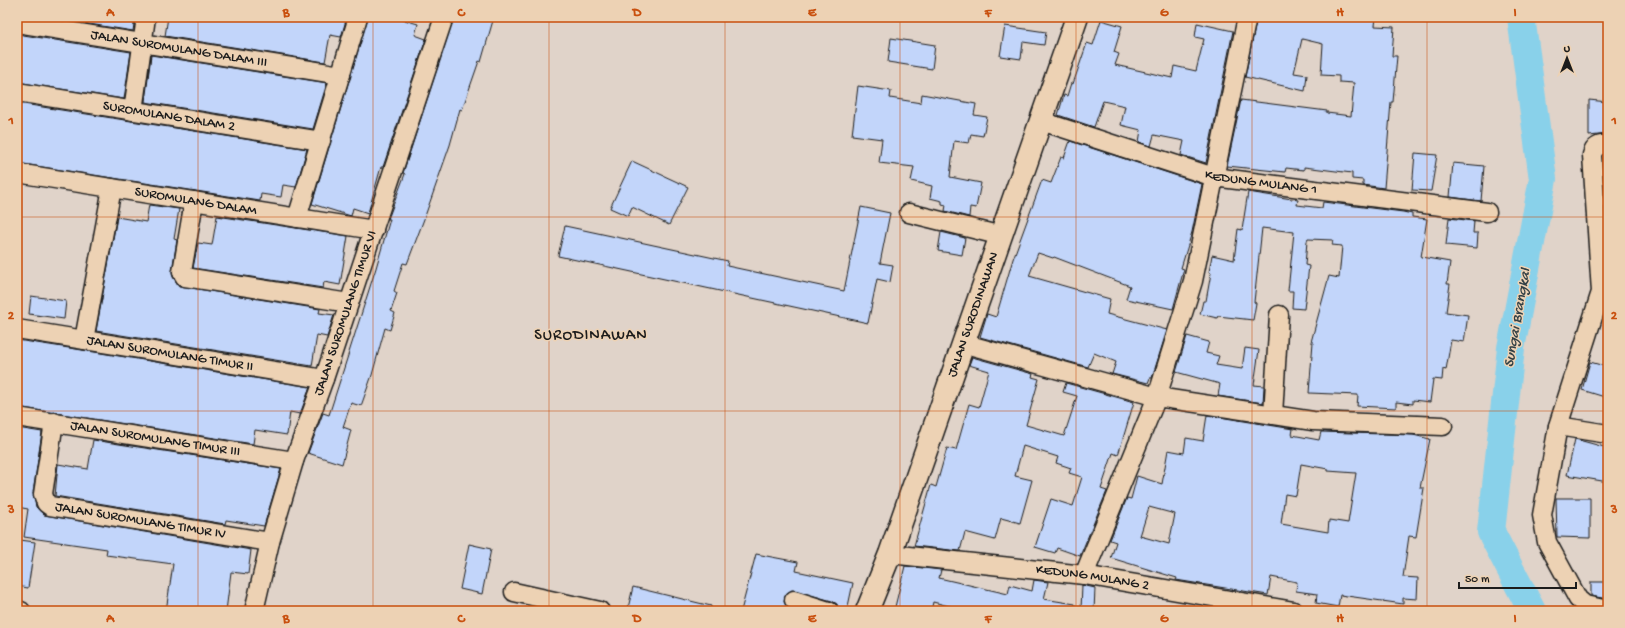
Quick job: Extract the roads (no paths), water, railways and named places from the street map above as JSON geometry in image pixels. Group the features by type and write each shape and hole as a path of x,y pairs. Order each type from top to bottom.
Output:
{"main road":[{"name":"JALAN SURODINAWAN","path":"867,611 890,554 962,343 1002,236 1077,17"}],"street":[{"path":"133,111 146,17"},
{"path":"297,218 358,17"},
{"name":"JALAN SUROMULANG TIMUR VI","path":"254,611 270,542 294,461 324,379 444,17"},
{"path":"1084,575 1157,397 1193,281 1247,17"},
{"name":"JALAN SUROMULANG DALAM III","path":"17,24 341,74"},
{"name":"SUROMULANG DALAM 2","path":"17,92 321,142"},
{"name":"KEDUNG MULANG 1","path":"1041,121 1214,176 1487,212"},
{"path":"1608,145 1598,146 1592,155 1604,293 1558,426 1542,515 1547,542 1578,599 1586,605 1608,610"},
{"name":"SUROMULANG DALAM","path":"17,173 374,230"},
{"path":"84,340 112,188"},
{"path":"194,201 182,272 183,275 349,303"},
{"path":"909,213 1002,236"},
{"path":"1273,415 1279,315"},
{"name":"JALAN SUROMULANG TIMUR II","path":"17,329 324,379"},
{"path":"962,343 1157,397 1313,420 1443,426"},
{"name":"JALAN SUROMULANG TIMUR III","path":"17,417 294,461"},
{"name":"JALAN SUROMULANG TIMUR IV","path":"54,422 43,494 46,503 50,506 270,542"},
{"path":"1558,426 1608,434"},
{"name":"KEDUNG MULANG 2","path":"890,554 1084,575 1294,611"},
{"path":"514,592 600,611"},
{"path":"794,600 828,611"},
{"path":"17,610 21,611"}],"waterway":[{"name":"Sungai Brangkal","path":"1521,17 1543,179 1511,348 1491,532 1532,611"}],"district":[{"name":"SURODINAWAN","path":"591,336"}]}
